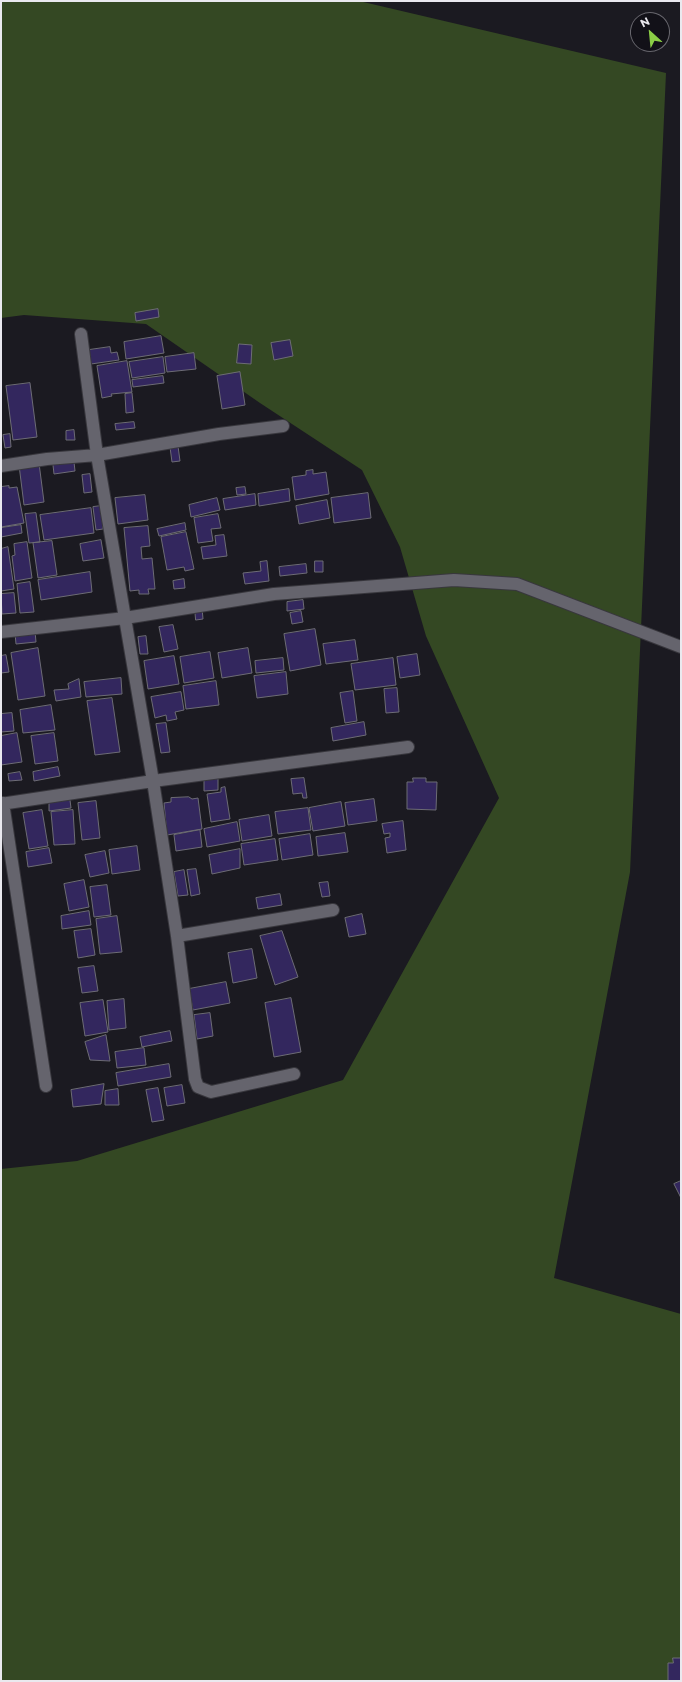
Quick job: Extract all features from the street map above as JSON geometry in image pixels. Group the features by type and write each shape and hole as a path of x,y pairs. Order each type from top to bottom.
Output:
{"street":[{"path":"81,334 97,455 153,781 177,936 195,1079 198,1087 211,1092 294,1074"},
{"path":"1,466 47,459 97,455 219,434 283,426"},
{"path":"1,632 125,618 274,594 454,580 517,584 681,647"},
{"path":"46,1086 2,804 153,781 408,747"},
{"path":"177,936 333,910"}],"green space":[{"path":"1,1 359,1 666,73 630,872 554,1278 681,1314 681,1681 1,1681 1,1169 77,1161 343,1080 499,798 426,636 400,547 362,470 260,403 146,324 24,315 1,318"}],"building":[{"path":"158,309 159,317 136,321 135,313"},
{"path":"161,336 164,353 126,359 124,342"},
{"path":"290,340 293,356 274,360 271,343"},
{"path":"239,344 252,345 251,364 237,363"},
{"path":"110,347 111,353 117,352 119,360 91,364 89,350"},
{"path":"194,353 196,369 167,372 165,357"},
{"path":"163,357 165,373 132,378 129,362"},
{"path":"127,361 132,392 111,394 112,396 102,398 97,366"},
{"path":"240,372 245,405 222,409 217,376"},
{"path":"163,376 164,383 133,387 132,380"},
{"path":"30,383 37,437 13,440 6,386"},
{"path":"132,393 134,412 126,413 125,394"},
{"path":"134,422 135,428 116,430 115,424"},
{"path":"74,430 75,440 66,440 66,431"},
{"path":"10,434 11,447 5,448 3,435"},
{"path":"178,446 180,461 172,462 170,447"},
{"path":"74,462 75,471 54,474 53,465"},
{"path":"39,463 44,502 24,505 19,465"},
{"path":"313,470 313,474 326,472 329,494 295,500 292,477 306,475 306,471"},
{"path":"90,474 92,492 84,493 82,475"},
{"path":"9,486 9,488 17,487 24,523 1,527 1,487"},
{"path":"245,487 246,494 237,495 236,488"},
{"path":"289,489 290,501 259,506 258,494"},
{"path":"368,493 371,518 334,523 331,498"},
{"path":"255,494 256,505 225,510 223,499"},
{"path":"145,495 148,520 118,524 115,498"},
{"path":"217,498 220,510 191,517 189,505"},
{"path":"327,500 330,518 299,524 296,506"},
{"path":"101,506 103,529 96,530 93,507"},
{"path":"91,508 94,533 44,540 40,515"},
{"path":"36,513 40,542 29,543 25,514"},
{"path":"218,514 221,528 211,529 213,541 198,543 194,518"},
{"path":"185,523 186,530 159,536 157,529"},
{"path":"21,525 22,533 1,537 1,528"},
{"path":"148,526 150,546 141,547 142,559 152,558 155,589 148,589 149,594 139,594 139,590 130,591 124,528"},
{"path":"186,532 194,569 185,571 184,567 167,570 161,537"},
{"path":"224,535 227,556 203,559 201,547 216,545 215,536"},
{"path":"101,540 104,558 83,561 80,544"},
{"path":"52,541 57,575 38,578 33,543"},
{"path":"27,542 32,578 15,581 12,556 15,555 14,544"},
{"path":"8,547 14,589 1,591 1,549"},
{"path":"267,561 269,581 245,584 243,573 261,571 260,562"},
{"path":"315,561 323,561 323,572 315,572"},
{"path":"306,564 307,573 280,576 279,567"},
{"path":"90,572 92,592 41,600 38,580"},
{"path":"184,579 185,588 174,589 173,581"},
{"path":"30,582 34,612 20,613 17,584"},
{"path":"14,593 16,613 2,614 1,594"},
{"path":"303,600 304,609 287,611 287,602"},
{"path":"195,608 202,608 203,619 196,620"},
{"path":"301,611 303,622 292,624 290,613"},
{"path":"173,625 178,649 164,652 159,627"},
{"path":"315,629 321,665 290,671 284,634"},
{"path":"35,631 36,642 16,644 15,633"},
{"path":"146,636 148,654 140,654 138,637"},
{"path":"355,640 358,660 326,664 323,644"},
{"path":"38,648 45,696 18,700 11,653"},
{"path":"248,648 252,673 222,678 218,653"},
{"path":"210,652 214,678 184,683 180,657"},
{"path":"417,654 420,675 400,678 397,657"},
{"path":"6,655 9,672 1,673 1,656"},
{"path":"174,656 179,684 148,689 144,661"},
{"path":"283,658 284,670 256,673 255,661"},
{"path":"393,658 396,685 355,690 351,664"},
{"path":"286,672 288,694 257,698 254,676"},
{"path":"121,678 122,694 86,697 84,682"},
{"path":"79,679 81,697 56,701 54,690 69,689 68,684"},
{"path":"216,681 219,705 186,709 183,686"},
{"path":"397,688 399,712 386,713 384,689"},
{"path":"353,691 357,721 345,723 340,693"},
{"path":"181,692 184,710 175,712 177,719 167,721 166,715 155,718 151,697"},
{"path":"112,698 120,752 95,755 87,701"},
{"path":"51,705 55,730 23,733 20,710"},
{"path":"12,713 14,731 1,732 1,714"},
{"path":"364,722 366,735 333,741 331,728"},
{"path":"166,723 170,752 161,753 156,724"},
{"path":"17,733 22,762 1,765 1,736"},
{"path":"54,733 58,761 35,764 31,736"},
{"path":"58,767 60,776 34,781 33,772"},
{"path":"20,772 22,780 9,781 8,774"},
{"path":"304,778 307,798 303,798 302,793 293,794 291,779"},
{"path":"413,778 426,778 426,782 437,782 436,810 407,809 407,782 413,782"},
{"path":"218,779 218,790 204,791 204,780"},
{"path":"225,787 230,819 211,822 207,794 221,792 221,788"},
{"path":"189,797 192,799 198,798 202,829 167,835 164,803 171,802 171,798"},
{"path":"374,799 377,821 348,825 345,803"},
{"path":"70,800 71,808 49,811 49,803"},
{"path":"96,801 100,838 82,840 78,803"},
{"path":"341,802 345,826 313,831 309,808"},
{"path":"308,808 311,830 278,834 275,812"},
{"path":"42,810 48,846 29,849 23,813"},
{"path":"73,810 75,844 54,845 51,812"},
{"path":"269,815 272,836 242,841 239,820"},
{"path":"403,821 406,850 387,853 385,838 390,837 390,833 384,834 382,824"},
{"path":"237,822 240,841 207,847 204,829"},
{"path":"200,830 202,847 176,851 174,835"},
{"path":"345,833 348,852 318,856 316,837"},
{"path":"310,834 313,855 282,860 279,839"},
{"path":"275,839 278,860 244,865 241,844"},
{"path":"137,846 140,870 112,874 109,850"},
{"path":"49,848 52,863 28,867 26,852"},
{"path":"240,849 240,868 212,874 209,855"},
{"path":"105,851 109,873 90,877 85,855"},
{"path":"196,869 200,894 191,896 187,870"},
{"path":"184,870 188,895 178,896 174,872"},
{"path":"84,880 89,907 69,911 64,884"},
{"path":"328,882 330,896 322,897 319,883"},
{"path":"107,885 111,915 94,917 90,887"},
{"path":"280,894 282,905 258,909 256,898"},
{"path":"89,911 91,925 62,929 61,916"},
{"path":"362,914 366,934 349,937 345,918"},
{"path":"117,916 122,952 100,954 96,919"},
{"path":"91,929 95,955 78,958 74,931"},
{"path":"282,931 298,977 275,985 260,936"},
{"path":"252,949 257,978 233,983 228,953"},
{"path":"94,966 98,991 82,993 78,968"},
{"path":"226,982 230,1003 193,1010 189,989"},
{"path":"291,998 301,1052 274,1057 265,1003"},
{"path":"124,999 126,1028 109,1030 107,1001"},
{"path":"103,1000 108,1032 85,1036 80,1003"},
{"path":"210,1013 213,1036 197,1039 194,1015"},
{"path":"170,1031 172,1041 142,1047 140,1037"},
{"path":"106,1035 110,1061 90,1060 85,1042"},
{"path":"144,1048 146,1065 117,1068 115,1052"},
{"path":"169,1064 171,1077 118,1086 116,1073"},
{"path":"104,1084 101,1104 73,1107 71,1090"},
{"path":"182,1085 185,1103 167,1106 164,1088"},
{"path":"158,1088 164,1120 152,1122 146,1090"},
{"path":"118,1089 119,1105 105,1105 105,1091"},
{"path":"681,1181 681,1198 674,1184"},
{"path":"673,1658 681,1658 681,1681 668,1681 668,1663 673,1663"}]}
